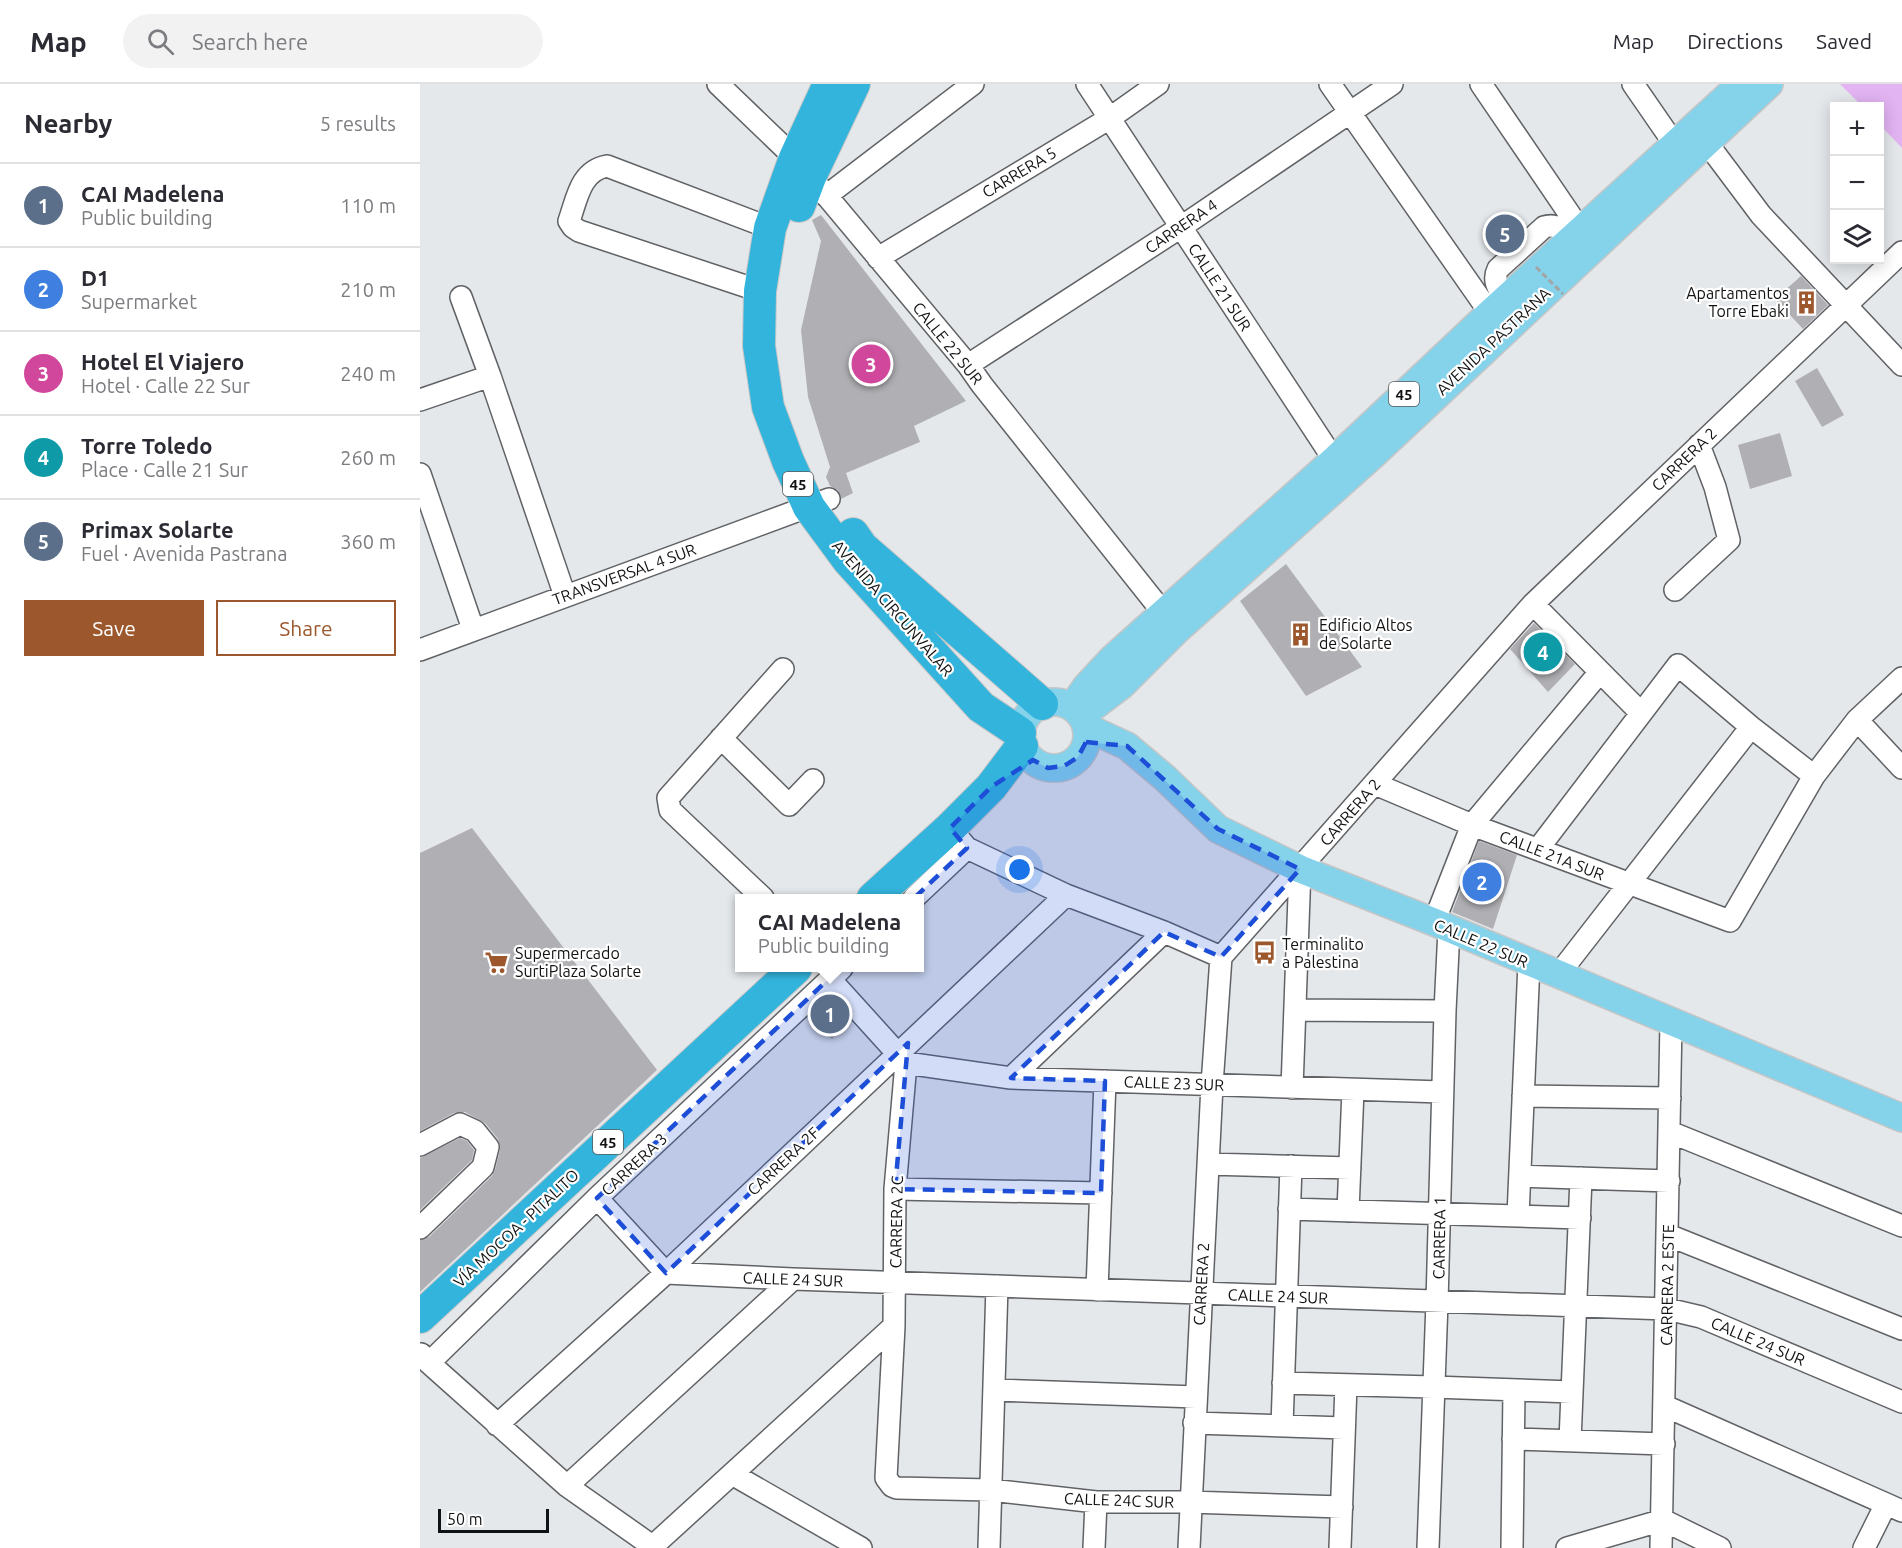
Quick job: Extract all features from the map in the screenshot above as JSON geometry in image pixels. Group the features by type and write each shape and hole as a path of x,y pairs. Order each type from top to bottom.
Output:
{"highway":[{"name":"AVENIDA CIRCUNVALAR","path":"829,84 810,177 770,228 760,291 759,346 768,407 788,461 819,503 862,547 1073,719"},
{"name":"AVENIDA CIRCUNVALAR","path":"854,84 810,177 789,235 779,294 781,351 792,416 819,503 848,560 981,707 1025,747"},
{"path":"879,894 959,838 991,787 1025,747"},
{"name":"VÍA MOCOA - PITALITO","path":"420,1317 792,972"}],"main road":[{"name":"AVENIDA PASTRANA","path":"1073,719 1122,685 1170,621 1340,469 1500,314 1681,154 1741,84"},
{"name":"AVENIDA PASTRANA","path":"1681,154 1707,143 1770,84"},
{"path":"1027,715 1073,719 1078,757 1064,766 1048,768 1025,747 1027,715"},
{"name":"CALLE 22 SUR","path":"1073,719 1127,746 1218,828 1300,869 1902,1118"}],"street":[{"name":"CALLE 22 SUR","path":"718,84 810,177 968,364 982,385 1170,621"},
{"path":"810,177 973,84"},
{"name":"CALLE 21 SUR","path":"1087,84 1340,469"},
{"name":"CARRERA 5","path":"878,258 1110,118 1158,84"},
{"path":"1330,84 1500,314"},
{"name":"CARRERA 4","path":"968,364 1181,227 1392,84"},
{"path":"1481,84 1583,239"},
{"path":"1633,84 1681,154"},
{"path":"1707,143 1761,215 1902,365"},
{"path":"760,291 579,231 573,228 569,221 582,182 597,168 607,166 770,228"},
{"path":"1500,314 1495,276 1498,269 1544,227 1557,226 1583,239"},
{"name":"CARRERA 2","path":"1189,1548 1212,1085 1221,957 1533,604 1902,252"},
{"path":"461,297 565,596"},
{"path":"420,400 490,376"},
{"path":"1675,590 1729,540 1715,487 1699,445"},
{"path":"420,474 473,629"},
{"name":"TRANSVERSAL 4 SUR","path":"420,650 819,503"},
{"path":"1533,604 1640,712"},
{"path":"1538,849 1678,665 1751,727 1814,776 1857,720 1902,678"},
{"path":"759,894 670,810 668,798 783,669"},
{"name":"CARRERA 1","path":"1428,1548 1445,1011 1442,926 1472,825 1600,672"},
{"path":"1857,720 1902,768"},
{"path":"1558,975 1751,727"},
{"path":"721,738 789,805 813,780"},
{"name":"CALLE 21A SUR","path":"1375,784 1472,825 1730,921 1814,776"},
{"path":"917,894 959,838 1066,895 1164,932 1221,957"},
{"path":"1292,1088 1300,869"},
{"name":"CARRERA 2F","path":"497,1425 902,1058 1066,895"},
{"path":"1011,1078 1164,932"},
{"path":"1518,1216 1529,963"},
{"path":"836,973 902,1058"},
{"name":"CARRERA 3","path":"424,1358 836,973"},
{"path":"1295,1010 1445,1011"},
{"name":"CARRERA 2 ESTE","path":"1661,1548 1671,1022"},
{"name":"CALLE 23 SUR","path":"902,1058 1011,1078 1442,1092"},
{"name":"CARRERA 2C","path":"897,1488 892,1486 886,1478 894,1326 896,1189 902,1058"},
{"path":"1097,1290 1105,1081"},
{"path":"1348,1211 1353,1090"},
{"path":"1523,1096 1670,1098"},
{"path":"420,1146 460,1124 475,1131 488,1147 483,1167 420,1228"},
{"path":"1670,1132 1902,1226"},
{"path":"1208,1164 1350,1168"},
{"path":"1282,1426 1291,1166"},
{"path":"1520,1176 1669,1181"},
{"path":"1570,1440 1581,1178"},
{"path":"896,1189 1101,1193"},
{"path":"597,1198 666,1273"},
{"path":"1289,1209 1580,1218"},
{"path":"1668,1235 1902,1329"},
{"name":"CALLE 24 SUR","path":"666,1273 1667,1309 1701,1317 1902,1402"},
{"path":"567,1486 793,1279"},
{"path":"989,1548 997,1286"},
{"path":"424,1358 567,1486 654,1547 894,1326"},
{"path":"1283,1383 1572,1392"},
{"path":"1340,1548 1346,1385"},
{"path":"995,1390 1196,1397"},
{"path":"1512,1548 1514,1390"},
{"path":"1665,1406 1894,1508 1864,1548"},
{"path":"1194,1423 1344,1428"},
{"path":"1514,1439 1664,1444"},
{"path":"732,1474 852,1546"},
{"name":"CALLE 24C SUR","path":"897,1488 991,1490 1096,1502 1190,1502 1341,1507"},
{"path":"1094,1548 1096,1502"},
{"path":"1567,1548 1663,1520 1720,1548"}],"path":[{"path":"1536,267 1563,294"}],"highlighted area":[{"path":"1086,742 1127,746 1218,829 1300,869 1221,957 1164,932 1011,1078 1105,1081 1101,1193 895,1189 908,1043 666,1273 597,1198 967,848 950,828 991,787 1033,760 1048,768 1064,766 1078,757"}],"shaded area":[{"path":"1840,84 1902,84 1902,148 1884,129 1884,102 1858,102"}],"building":[{"path":"821,215 966,401 914,426 920,442 846,473 853,493 841,499 838,490 830,486 826,477 830,467 808,397 801,330 821,241 812,220"},
{"name":"Apartamentos Torre Ebaki","path":"1801,276 1828,305 1803,329 1775,299"},
{"path":"1817,368 1844,415 1822,427 1795,381"},
{"path":"1780,433 1792,476 1750,489 1738,445"},
{"name":"Edificio Altos de Solarte","path":"1286,564 1362,667 1306,696 1240,601"},
{"path":"1534,623 1575,664 1548,692 1510,649"},
{"name":"Supermercado SurtiPlaza Solarte","path":"472,828 657,1070 420,1292 420,1240 429,1237 492,1176 500,1150 498,1139 485,1123 465,1112 454,1113 420,1131 420,853"},
{"path":"1479,841 1517,855 1493,929 1452,912"},
{"path":"829,997 850,1020 832,1039 810,1016"},
{"path":"460,1138 467,1141 474,1150 472,1160 420,1210 420,1158"}],"place":[{"name":"Primax Solarte","path":"1505,234"},
{"name":"Apartamentos Torre Ebaki","path":"1807,302"},
{"name":"Hotel El Viajero","path":"871,364"},
{"name":"Edificio Altos de Solarte","path":"1301,634"},
{"name":"Torre Toledo","path":"1543,652"},
{"name":"D1","path":"1482,882"},
{"name":"Terminalito a Palestina","path":"1264,953"},
{"name":"Supermercado SurtiPlaza Solarte","path":"497,962"},
{"name":"CAI Madelena","path":"830,1014"}]}
